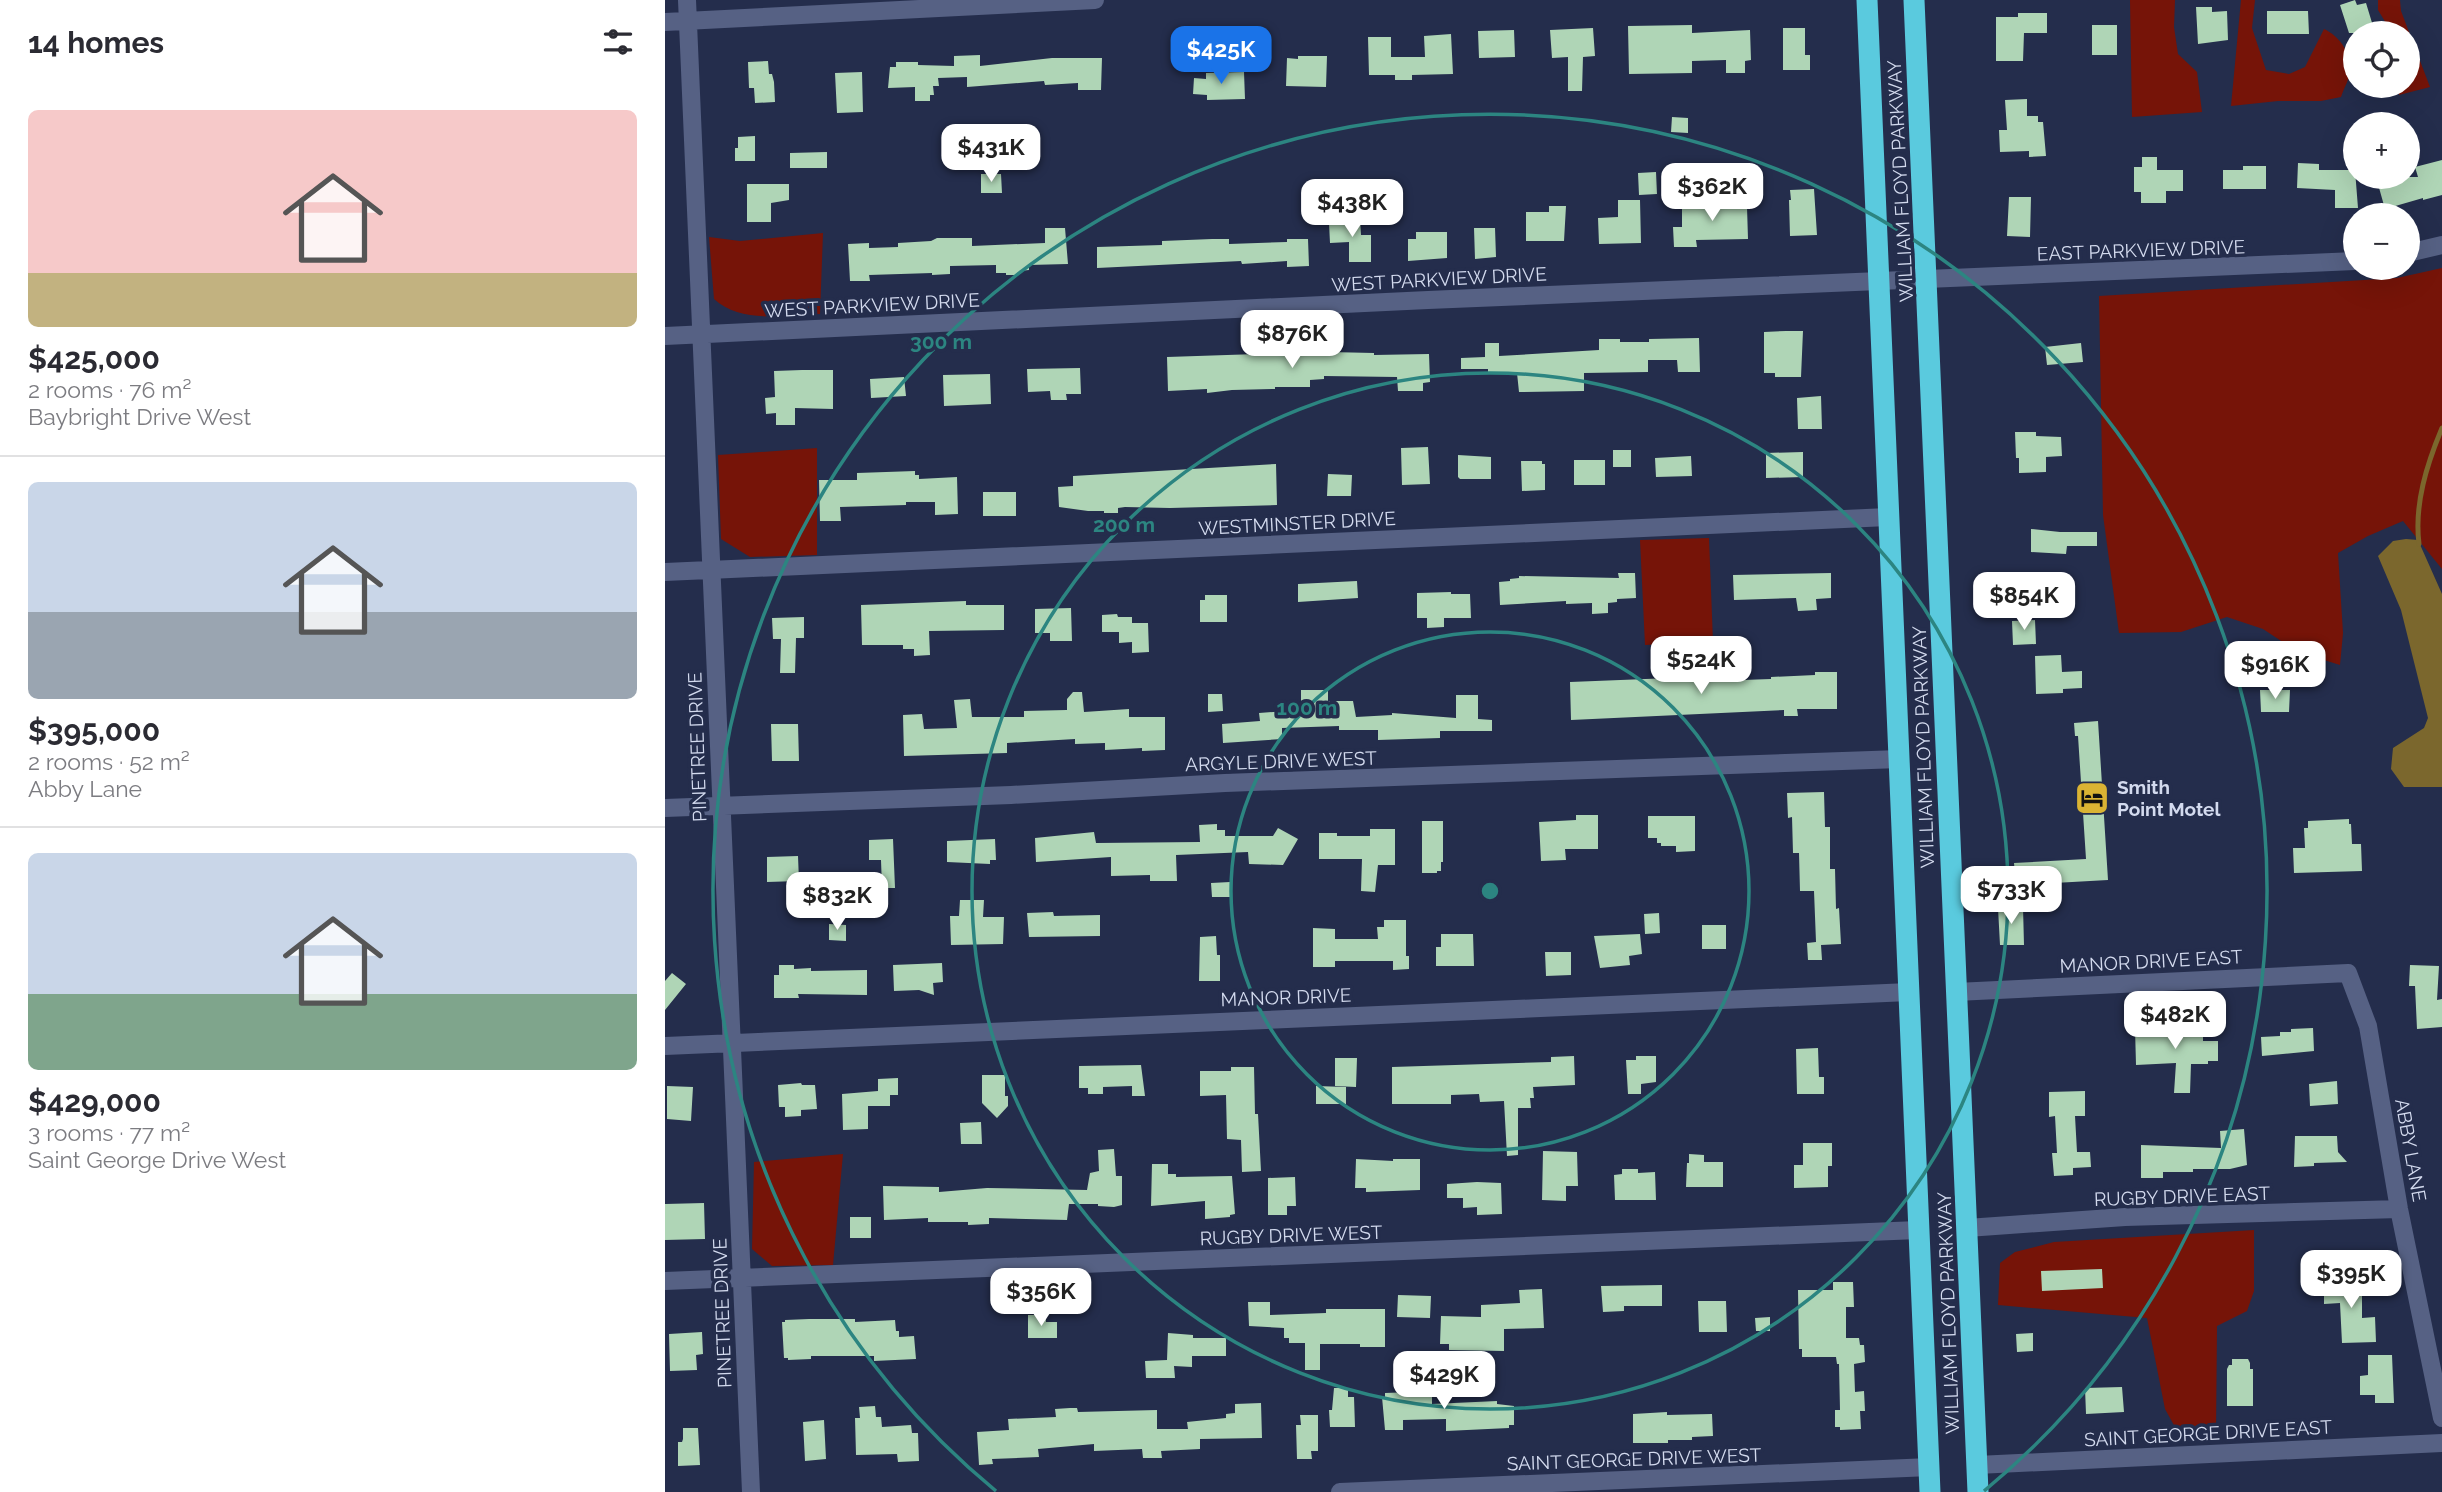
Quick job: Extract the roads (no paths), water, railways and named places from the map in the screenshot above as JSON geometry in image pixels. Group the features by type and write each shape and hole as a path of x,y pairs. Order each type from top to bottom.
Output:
{"highway":[{"name":"WILLIAM FLOYD PARKWAY","path":"1867,0 1930,1492"},
{"name":"WILLIAM FLOYD PARKWAY","path":"1914,0 1978,1492"}],"street":[{"name":"PINETREE DRIVE","path":"687,0 751,1492"},
{"path":"665,22 1094,0"},
{"path":"2420,250 2442,245"},
{"name":"EAST PARKVIEW DRIVE","path":"1879,282 2343,262"},
{"name":"WEST PARKVIEW DRIVE","path":"665,336 886,324 1879,282"},
{"name":"WESTMINSTER DRIVE","path":"665,572 1888,517"},
{"name":"ARGYLE DRIVE WEST","path":"665,808 1011,795 1225,783 1900,759"},
{"name":"MANOR DRIVE EAST","path":"1956,992 2348,973"},
{"name":"ABBY LANE","path":"2348,973 2368,1026 2399,1209 2442,1418"},
{"name":"MANOR DRIVE","path":"665,1046 1909,992"},
{"name":"RUGBY DRIVE EAST","path":"1967,1228 2125,1217 2399,1209"},
{"name":"RUGBY DRIVE WEST","path":"665,1281 1919,1230"},
{"name":"SAINT GEORGE DRIVE EAST","path":"1977,1465 2442,1443"},
{"name":"SAINT GEORGE DRIVE WEST","path":"1340,1492 1930,1467"}],"waterway":[{"path":"2419,544 2420,499 2431,456 2442,428"}],"place":[{"name":"Smith Point Motel","path":"2092,798"}]}
